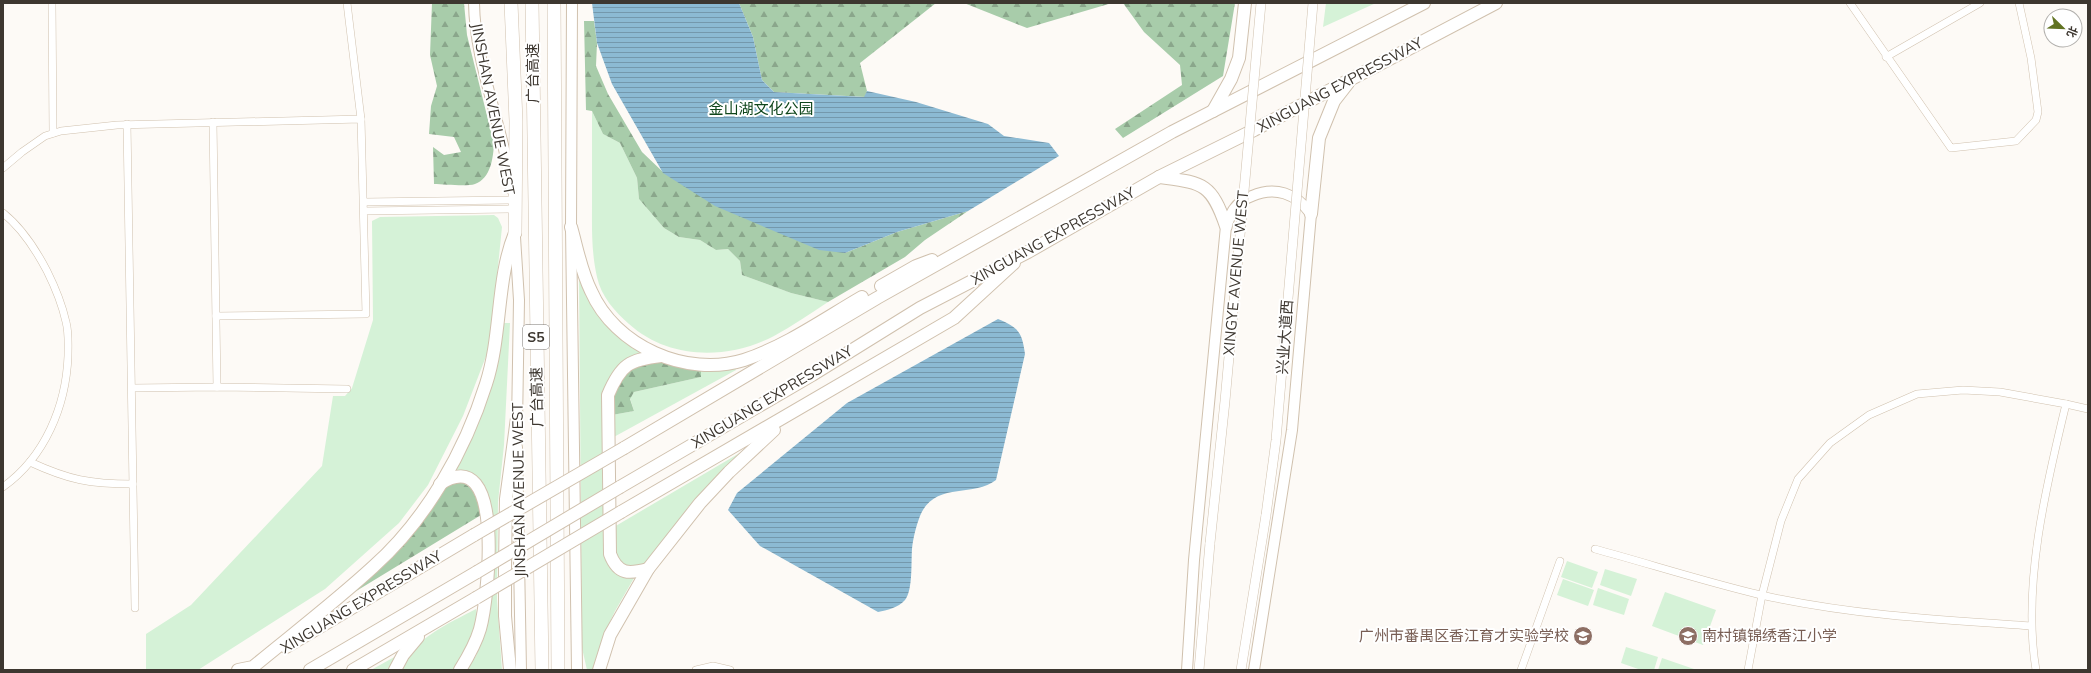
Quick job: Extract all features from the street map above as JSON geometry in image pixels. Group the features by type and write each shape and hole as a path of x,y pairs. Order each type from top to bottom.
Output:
{"highway":[{"path":"238,670 250,669 374,567 415,521 440,484 469,428 486,384 498,333 507,253 515,233 516,121 512,3"},
{"name":"广台高速","path":"532,3 542,670"},
{"name":"广台高速","path":"554,3 558,670"},
{"path":"1213,111 1231,79 1239,58 1245,3"},
{"name":"XINGUANG EXPRESSWAY","path":"250,669 474,535 970,245 1172,132 1424,3"},
{"name":"XINGUANG EXPRESSWAY","path":"310,670 812,375 920,308 1028,252 1159,177 1254,130 1496,3"},
{"path":"1311,214 1319,138 1334,101 1351,79"},
{"path":"1159,177 1192,182 1202,186 1212,193 1220,206 1226,226"},
{"path":"571,227 588,285 608,319 631,341 661,356 683,362 705,365 743,360 781,344 916,266 970,245"},
{"path":"353,670 433,625 621,512 954,318 1028,252"},
{"path":"648,568 630,573 621,570 613,562 610,554 608,395 614,380 624,368 638,359 661,356"},
{"path":"599,670 610,635 648,568 670,538 729,472 798,410"},
{"path":"510,670 506,616 506,499 517,418"},
{"path":"440,484 447,479 456,477 473,480 479,487 487,514 489,576 484,608 480,630 470,654 460,670"},
{"path":"395,670 411,644 433,625"}],"main road":[{"name":"JINSHAN AVENUE WEST","path":"474,3 479,54 504,148 515,233 519,300 517,418 522,670"},
{"path":"572,3 571,227 577,670"},
{"path":"1187,670 1194,560 1226,226 1234,208 1246,198 1258,193 1276,190 1290,195 1304,203 1311,214 1292,430 1254,670"}],"street":[{"path":"52,3 53,134"},
{"path":"216,316 366,314 361,118 347,3"},
{"name":"XINGYE AVENUE WEST","path":"1199,670 1210,543 1225,401 1260,3"},
{"name":"兴业大道西","path":"1241,670 1266,516 1282,371 1313,3"},
{"path":"1850,3 1886,57 1951,148 2016,141 2036,120 2038,112 2031,58 2019,3"},
{"path":"1886,57 1980,3"},
{"path":"3,168 22,152 45,136 61,131 127,124 361,118"},
{"path":"213,122 217,387"},
{"path":"127,124 135,608"},
{"path":"364,202 512,205"},
{"path":"364,211 512,205"},
{"path":"3,213 30,242 41,260 61,303 67,323 68,360 66,383 62,402 47,437 30,462 3,487"},
{"path":"132,388 217,387 347,389"},
{"path":"1748,670 1762,595 1781,521 1798,479 1830,443 1869,415 1917,394 1964,390 2000,392 2088,409"},
{"path":"2036,670 2031,626 2036,551 2048,475 2066,404"},
{"path":"30,462 59,475 74,479 103,484 133,484"},
{"path":"1595,549 1762,595 1852,611 1936,620 2031,626"},
{"path":"1521,670 1560,561"},
{"path":"696,670 713,666 730,670"}],"green space":[{"path":"432,3 464,3 467,35 494,144 492,161 488,172 480,181 471,185 434,184 433,147 444,155 461,152 454,137 429,134 431,106 437,86 430,55"},
{"path":"739,3 936,3 860,63 867,91 865,97 774,92 762,80 753,37"},
{"path":"964,3 1112,3 1027,28"},
{"path":"1123,3 1235,3 1223,76 1123,138 1115,129 1182,85 1180,65 1144,32"},
{"path":"1326,3 1376,3 1323,27"},
{"path":"584,21 594,21 597,43 596,66 608,94 642,152 663,172 845,253 897,232 968,211 925,240 905,257 828,302 791,293 742,275 740,261 728,249 716,250 700,240 679,237 664,228 639,199 637,178 620,143 603,134 592,111 586,110"},
{"path":"592,111 603,134 620,143 637,178 639,199 664,228 679,237 700,240 716,250 728,249 740,261 742,275 791,293 828,302 774,336 756,344 718,352 680,350 645,336 629,324 614,309 605,297 599,284 595,267 592,228"},
{"path":"494,215 498,218 502,227 490,346 463,416 428,485 399,523 325,589 198,670 146,670 146,634 191,605 322,466 333,396 345,396 352,388 373,320 372,221 380,217"},
{"path":"579,276 593,307 603,321 644,354 615,370 607,561 622,576 634,578 604,634 592,670 587,670 582,648"},
{"path":"503,323 510,323 504,445 498,502 497,599 502,670 466,670 476,656 487,627 490,499 484,485 477,476 467,472 452,471"},
{"path":"662,361 701,370 701,377 634,392 630,399 634,411 612,415 615,392 621,378 626,372 640,363"},
{"path":"734,366 736,370 612,438 612,415 634,411 630,398 634,392 701,377 701,370"},
{"path":"743,451 698,497 646,562 629,568 624,567 617,561 613,542 614,527"},
{"path":"459,481 473,491 477,499 481,515 353,593 350,590 442,488"},
{"path":"1567,561 1598,572 1592,588 1561,577"},
{"path":"1605,569 1637,579 1631,596 1600,585"},
{"path":"1563,579 1594,590 1588,606 1557,595"},
{"path":"1598,588 1629,599 1624,615 1593,605"},
{"path":"1665,592 1716,610 1703,645 1652,626"},
{"path":"476,609 477,616 474,633 468,649 454,670 401,670 414,649 432,633"},
{"path":"1626,647 1658,657 1654,670 1641,670 1621,663"},
{"path":"398,655 390,670 371,670"},
{"path":"1662,658 1694,669 1694,670 1658,670"}],"water":[{"name":"金山湖文化公园","path":"592,3 739,3 753,37 762,80 774,92 864,97 867,91 916,102 988,124 1004,136 1049,143 1059,156 968,211 897,232 845,253 819,250 715,206 663,173 612,84 597,43"},
{"path":"998,319 1015,328 1021,336 1025,354 996,480 987,485 976,488 944,494 935,498 926,505 917,524 914,537 908,595 899,605 878,612 760,546 728,510 737,493 847,403"}],"place":[{"name":"广州市番禺区香江育才实验学校","path":"1583,636"},
{"name":"南村镇锦绣香江小学","path":"1688,636"}]}
